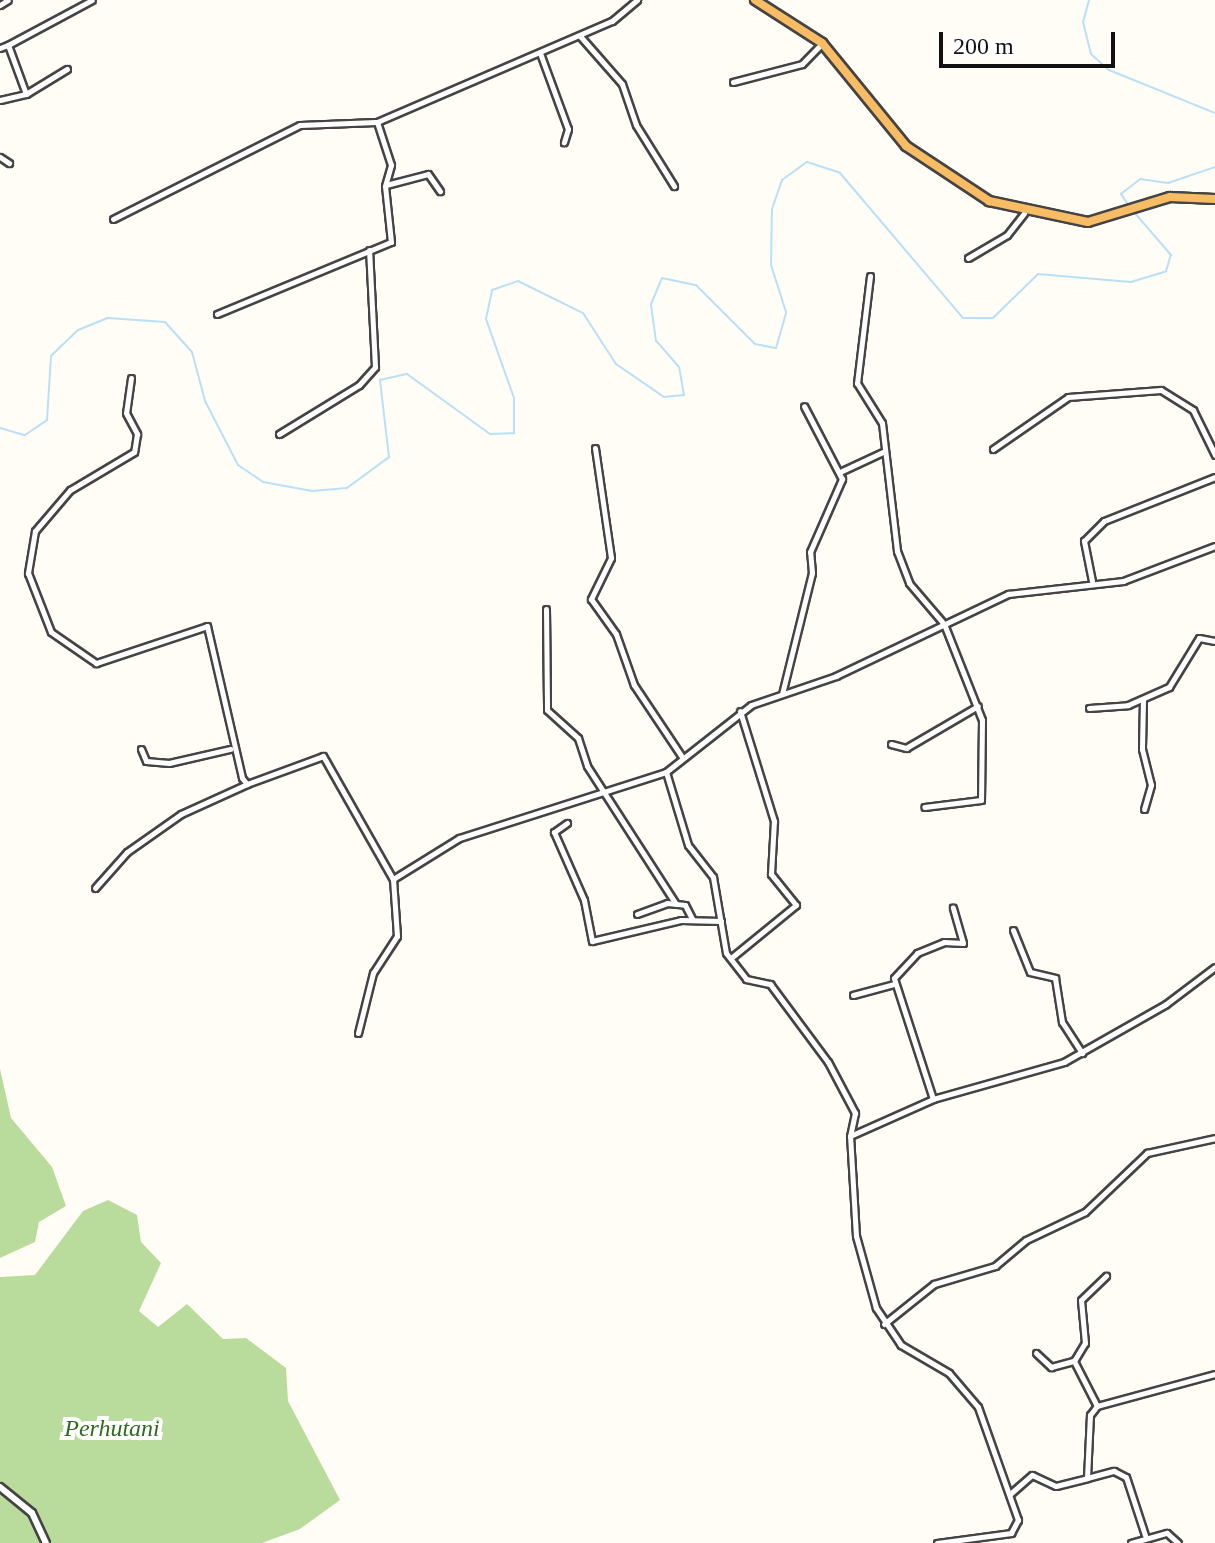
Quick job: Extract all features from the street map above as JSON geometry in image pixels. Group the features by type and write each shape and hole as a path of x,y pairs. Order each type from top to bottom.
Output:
{"highway":[{"path":"755,0 822,43 906,146 966,189 1024,213 1088,222 1118,215 1147,203 1215,199"}],"street":[{"path":"0,5 8,0"},
{"path":"70,0 74,10"},
{"path":"0,48 92,0"},
{"path":"113,219 290,128 324,118 377,122 580,36 637,0"},
{"path":"580,36 622,84 636,125 674,186"},
{"path":"733,82 802,64 822,43"},
{"path":"8,45 26,94"},
{"path":"540,53 568,129 564,142"},
{"path":"0,100 26,94 67,69"},
{"path":"217,314 392,240 385,186 391,165 377,122"},
{"path":"0,157 9,163"},
{"path":"385,186 428,174 440,191"},
{"path":"968,258 1007,235 1024,213"},
{"path":"279,434 359,385 375,367 369,250"},
{"path":"870,276 856,365 858,388 881,417 883,452 904,572 944,624 978,706 981,800 924,807"},
{"path":"131,378 126,413 137,434 134,452 45,513 27,563 31,584 51,632 92,663 207,626 230,749 247,784"},
{"path":"993,449 1068,397 1161,390 1193,410 1215,455"},
{"path":"782,694 812,573 810,552 831,514 842,471 804,406"},
{"path":"595,448 611,558 591,599 616,634 634,685 682,757"},
{"path":"842,471 883,452"},
{"path":"1092,581 1084,541 1104,521 1215,477"},
{"path":"393,879 474,831 666,772 740,711 1015,592 1132,578 1215,546"},
{"path":"546,609 547,710 578,738 676,904"},
{"path":"1089,708 1143,700 1173,683 1199,638 1214,638"},
{"path":"1143,700 1142,749 1151,785 1144,809"},
{"path":"891,744 906,748 978,706"},
{"path":"731,958 796,905 771,874 767,852 774,824 740,711"},
{"path":"141,749 146,761 169,763 230,749"},
{"path":"95,888 127,852 181,814 247,784 323,756 393,879 397,936 373,973 358,1033"},
{"path":"666,772 688,845 713,877 731,958 746,979 770,984 828,1062 855,1113 850,1136 861,1264 884,1324 909,1351 949,1373 978,1407 1009,1494 1015,1530 937,1543"},
{"path":"567,823 554,832 584,900 592,941 693,920 721,921"},
{"path":"637,914 676,904 687,906 693,920"},
{"path":"853,995 894,984 917,953 939,943 963,943 953,907"},
{"path":"1013,930 1030,972 1055,978 1062,1022 1082,1053"},
{"path":"850,1136 933,1099 1026,1078 1082,1053 1215,967"},
{"path":"894,984 933,1099"},
{"path":"884,1324 934,1284 995,1266 1026,1240 1085,1212 1147,1153 1215,1138"},
{"path":"1036,1353 1051,1367 1074,1361 1085,1343 1081,1300 1106,1276"},
{"path":"1074,1361 1097,1406"},
{"path":"1087,1478 1090,1415 1097,1406 1215,1374"},
{"path":"1009,1494 1035,1474 1056,1486 1114,1471 1126,1477 1145,1535"},
{"path":"0,1487 32,1513 46,1543"},
{"path":"1131,1543 1145,1535 1171,1534 1178,1543"}],"green space":[{"path":"0,1069 11,1118 52,1167 66,1206 39,1222 35,1242 0,1258"},
{"name":"Perhutani","path":"108,1200 137,1215 141,1242 161,1263 139,1311 158,1327 187,1304 223,1339 246,1338 286,1368 288,1401 340,1500 300,1529 262,1543 0,1543 0,1277 35,1275 83,1211"}],"waterway":[{"path":"1089,0 1083,22 1091,54 1109,70 1215,113"},
{"path":"0,428 25,435 47,420 51,356 78,330 108,318 165,322 192,352 205,401 238,465 263,482 312,491 347,488 389,457 380,380 407,374 490,434 514,433 514,398 486,319 492,290 518,281 583,313 616,364 664,397 684,395 679,367 656,341 651,304 662,278 696,285 755,344 776,348 786,312 771,265 772,209 782,180 807,162 840,173 963,318 993,318 1038,274 1131,282 1166,271 1171,255 1134,212"},
{"path":"1130,207 1121,194 1140,179 1168,183 1215,167"}]}
